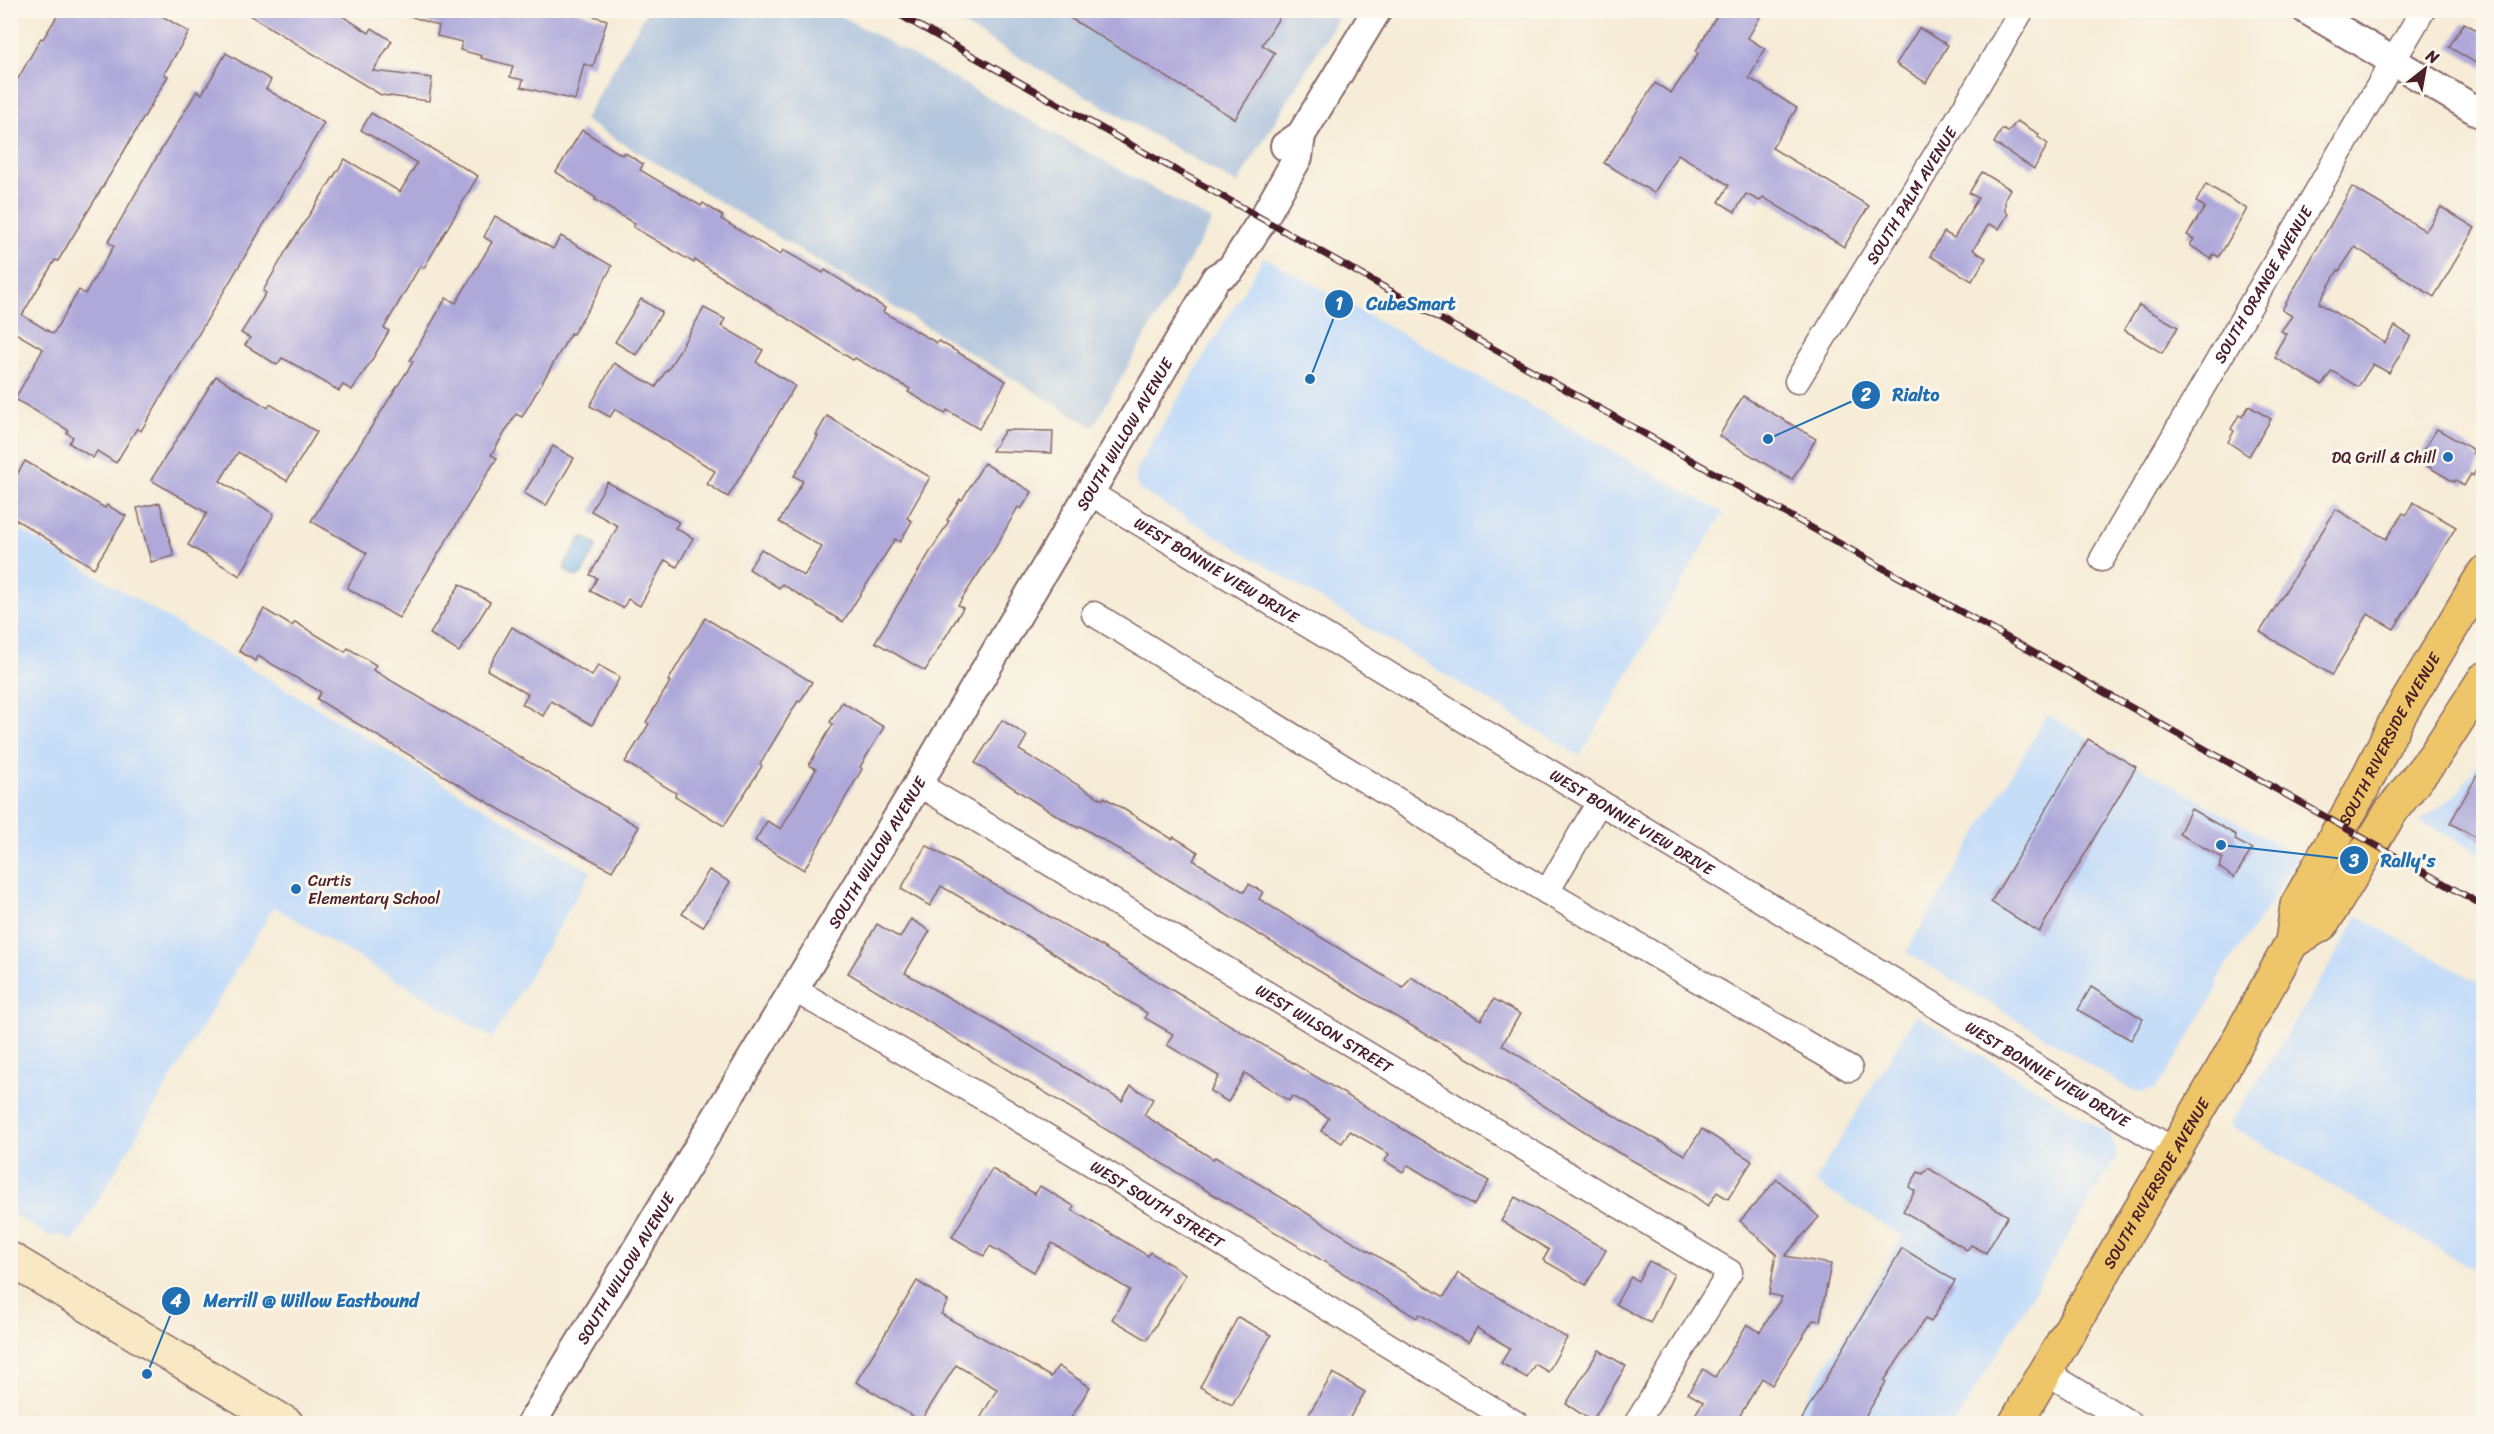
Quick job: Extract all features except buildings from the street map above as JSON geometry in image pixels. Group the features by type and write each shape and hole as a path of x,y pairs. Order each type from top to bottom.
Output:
{"main road":[{"name":"SOUTH RIVERSIDE AVENUE","path":"2015,1424 2175,1151 2292,942 2297,904 2361,791 2397,718 2484,573"},
{"name":"SOUTH RIVERSIDE AVENUE","path":"2292,942 2322,924 2392,810 2436,755 2484,679"},
{"path":"10,1259 287,1424"}],"street":[{"name":"SOUTH WILLOW AVENUE","path":"531,1424 918,784 1216,278 1231,269 1263,219 1298,158 1301,135 1377,10"},
{"name":"SOUTH PALM AVENUE","path":"1797,381 2022,10"},
{"path":"2307,10 2484,115"},
{"name":"SOUTH ORANGE AVENUE","path":"2102,559 2423,10"},
{"name":"WEST BONNIE VIEW DRIVE","path":"1090,493 2175,1151"},
{"path":"1094,614 1547,892 1850,1069"},
{"name":"WEST WILSON STREET","path":"918,784 1730,1272 1636,1424"},
{"path":"1547,892 1599,802"},
{"name":"WEST SOUTH STREET","path":"794,989 987,1100 1517,1424"},
{"path":"2046,1372 2131,1424"}],"shaded area":[{"path":"647,11 832,11 1212,221 1093,427 584,120"},
{"path":"939,11 1342,11 1237,184"},
{"path":"1264,257 1723,513 1580,756 1140,490 1135,482 1138,466"},
{"name":"Curtis Elementary School","path":"10,524 591,872 493,1038 274,907 73,1242 61,1234 49,1236 11,1213"},
{"path":"2047,715 2298,856 2268,907 2217,980 2218,988 2164,1078 2155,1089 2140,1092 2128,1088 1906,952"},
{"path":"2483,755 2483,855 2420,821 2458,793"},
{"path":"2358,916 2483,985 2483,1275 2229,1125 2313,993"},
{"path":"1916,1015 2111,1135 2117,1155 1955,1423 1791,1424 1903,1237 1814,1182"}],"water":[{"path":"584,537 596,545 596,548 581,575 576,577 565,570 565,565 580,539"}],"railway":[{"path":"891,10 2484,906"}],"place":[{"name":"CubeSmart","path":"1310,379"},
{"name":"Rialto","path":"1768,439"},
{"name":"DQ Grill & Chill","path":"2448,457"},
{"name":"Rally's","path":"2221,845"},
{"name":"Curtis Elementary School","path":"296,889"},
{"name":"Merrill @ Willow Eastbound","path":"147,1374"}]}
